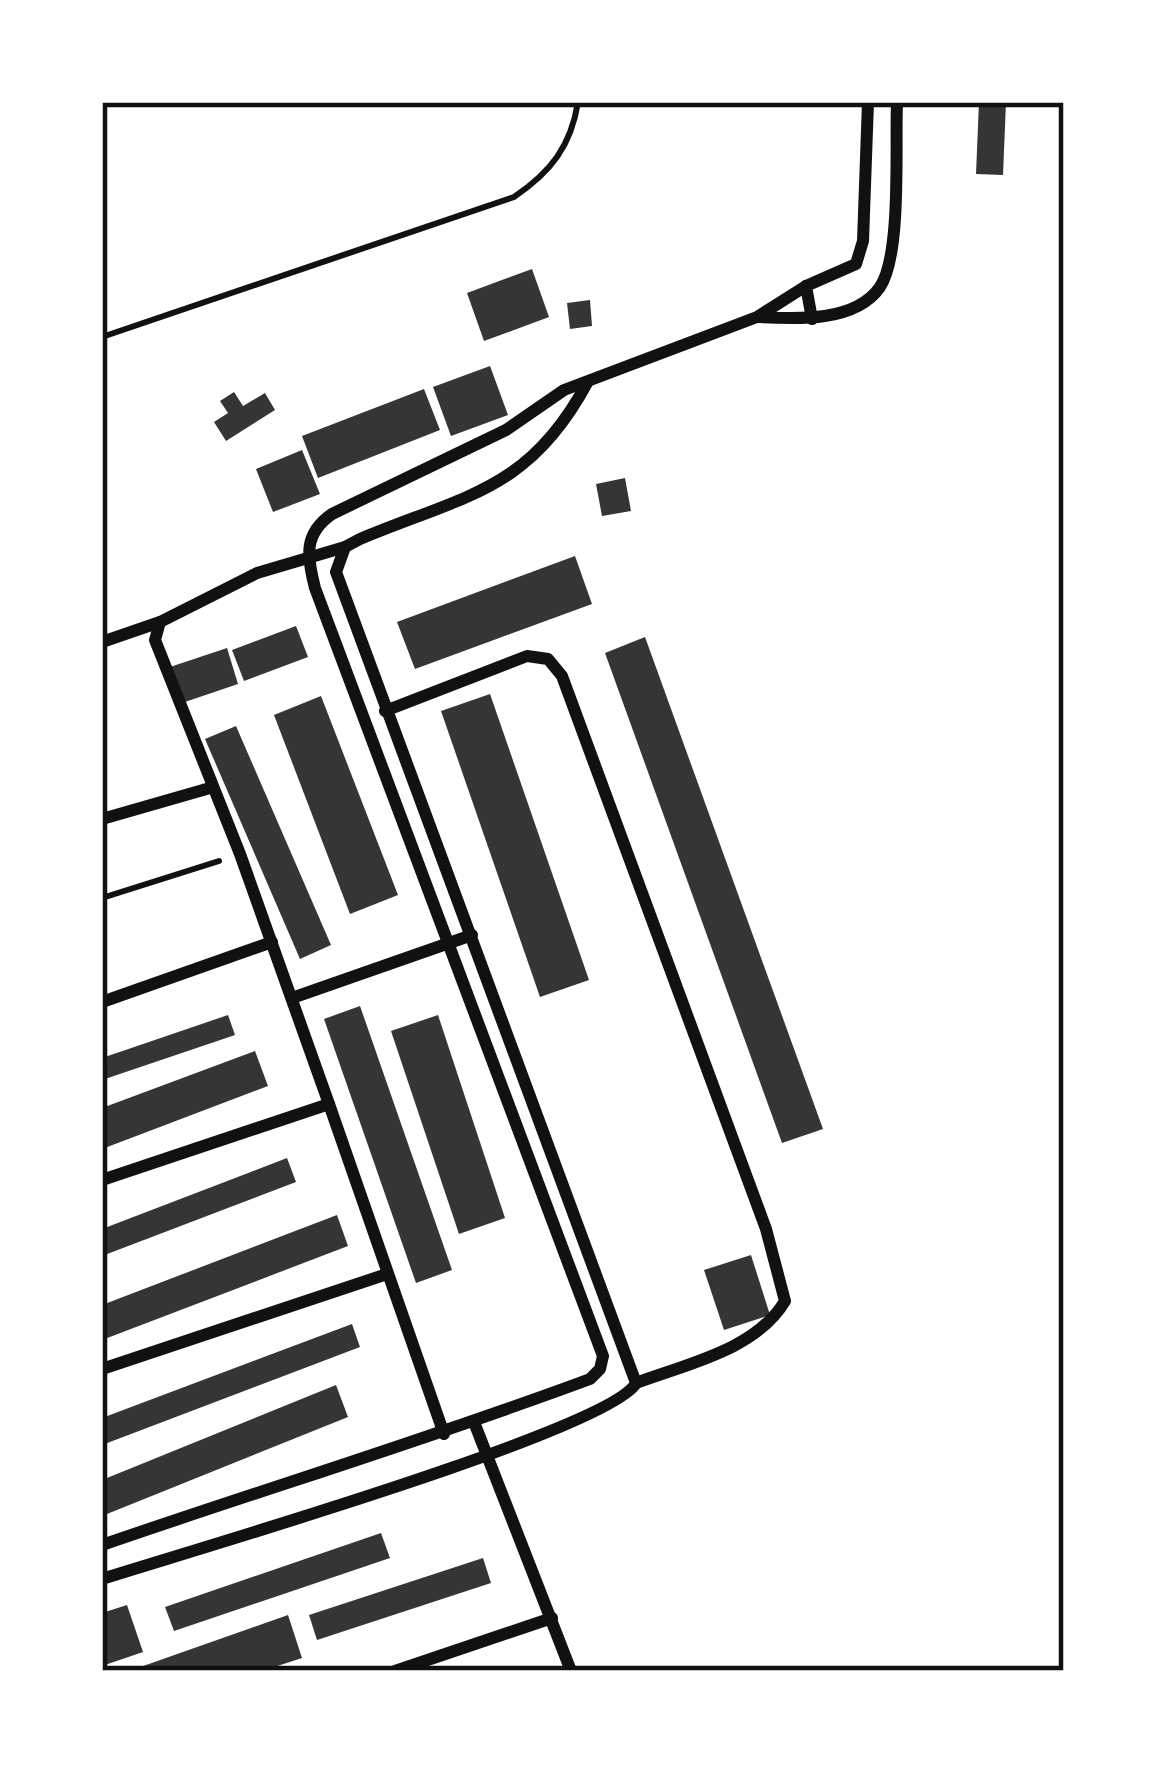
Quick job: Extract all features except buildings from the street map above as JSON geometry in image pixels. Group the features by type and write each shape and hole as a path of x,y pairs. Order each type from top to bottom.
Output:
{"street":[{"path":"102,1545 306,1474 444,1434 590,1379 601,1370 603,1356 307,557 311,534 332,514 506,430 550,398 757,317 806,286 847,269 861,254 868,102"},
{"path":"757,317 812,319 859,304 882,285 890,254 897,102"},
{"path":"806,286 812,319"},
{"path":"102,642 160,622 257,573 345,547 515,475 569,417 587,382"},
{"path":"550,398 569,417"},
{"path":"345,547 336,572 636,1383"},
{"path":"160,622 154,640 240,854 444,1434"},
{"path":"102,1579 488,1456 620,1402 636,1383 737,1343 773,1318 785,1301 766,1229 562,676 548,659 526,656 385,711"},
{"path":"102,819 211,788"},
{"path":"292,998 472,935"},
{"path":"102,1002 272,942"},
{"path":"102,1180 329,1104"},
{"path":"102,1369 387,1274"},
{"path":"474,1422 571,1671"},
{"path":"395,1671 552,1618"}],"path":[{"path":"102,337 514,197 555,164 570,139 578,102"},
{"path":"102,898 240,854"}]}
